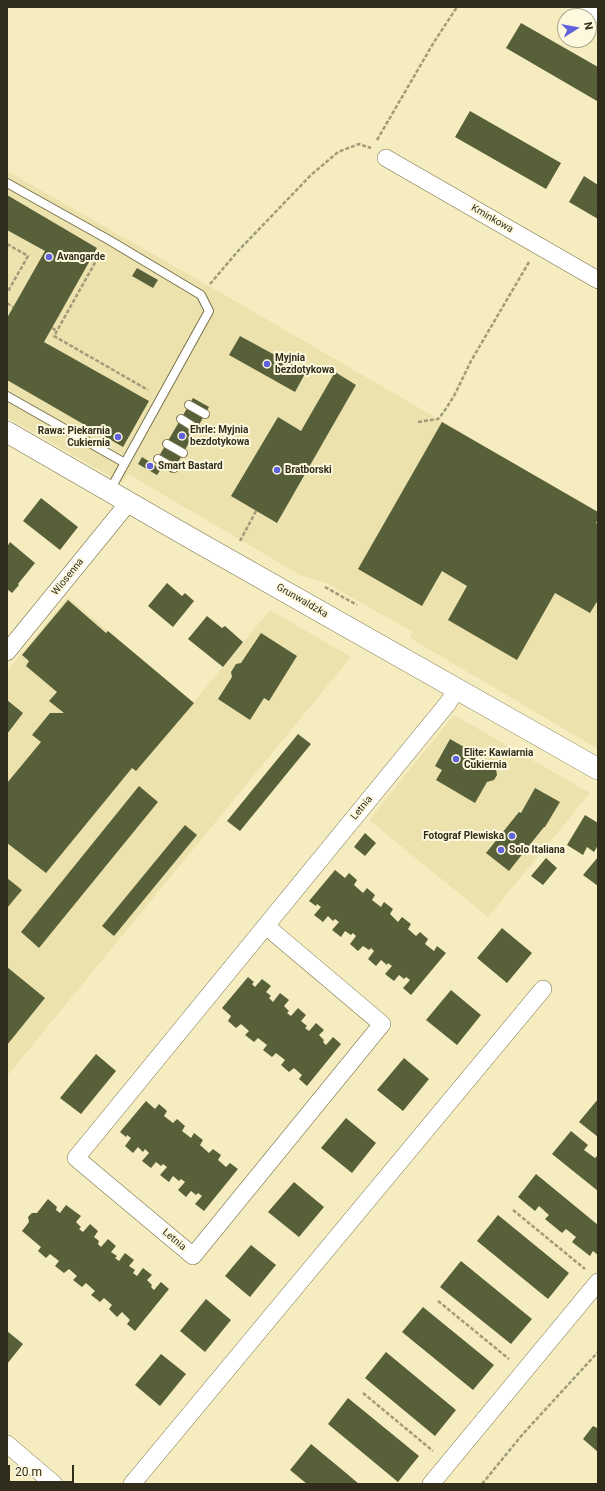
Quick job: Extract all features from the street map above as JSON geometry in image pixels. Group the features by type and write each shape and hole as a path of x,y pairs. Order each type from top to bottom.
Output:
{"street":[{"path":"585,7 598,14"},
{"name":"Kminkowa","path":"386,158 598,280"},
{"name":"Grunwaldzka","path":"7,432 598,769"},
{"name":"Wiosenna","path":"7,652 129,502"},
{"name":"Letnia","path":"266,926 382,1024 193,1256 76,1158 448,703 457,689"},
{"path":"132,1484 543,989"},
{"path":"431,1484 524,1371 592,1276"},
{"path":"7,1444 54,1484"}],"lane":[{"path":"7,182 109,240 201,295 209,311 109,491"},
{"path":"7,396 125,463"},
{"path":"189,405 205,414"},
{"path":"181,419 197,428"},
{"path":"167,444 183,453"},
{"path":"158,459 174,468"}],"path":[{"path":"201,295 238,251 311,175 327,161 338,152 359,144 372,149 434,42 457,7"},
{"path":"109,240 54,336 161,398"},
{"path":"7,244 28,256 7,293"},
{"path":"418,422 438,419 443,414 454,396 471,361 530,261 552,253"},
{"path":"7,303 13,307"},
{"path":"52,328 57,331"},
{"path":"238,545 256,511"},
{"path":"325,587 357,605"},
{"path":"513,1210 592,1276"},
{"path":"438,1300 524,1371"},
{"path":"482,1484 522,1435 598,1352"},
{"path":"363,1393 448,1463"}],"shaded area":[{"path":"7,171 230,298 598,512 598,749 410,638 413,632 326,583 302,576 128,474 122,483 7,417"},
{"path":"68,597 193,703 270,610 351,657 7,1076 7,671"},
{"path":"454,715 590,793 488,917 369,820"}],"building":[{"path":"521,23 557,44 557,48 565,48 598,67 597,101 506,48"},
{"path":"470,111 561,163 546,189 455,137"},
{"path":"584,176 598,185 598,219 569,202"},
{"path":"7,195 97,248 44,342 149,401 123,447 7,380 7,318 45,251 7,230"},
{"path":"137,268 158,280 153,288 132,276"},
{"name":"Myjnia bezdotykowa","path":"240,336 306,372 295,392 229,355"},
{"name":"Bratborski","path":"335,372 356,385 277,523 231,496 278,417 301,431"},
{"name":"Ehrle: Myjnia bezdotykowa","path":"193,398 209,407 172,473 155,463"},
{"path":"442,422 598,512 598,519 596,523 598,524 598,600 590,613 555,593 517,660 448,620 467,586 442,571 422,606 358,569"},
{"path":"142,457 161,469 157,475 138,464"},
{"path":"41,498 78,527 60,550 23,521"},
{"path":"10,542 35,563 12,593 7,589 7,547"},
{"path":"167,583 182,596 185,593 194,601 173,627 148,606"},
{"path":"68,600 106,633 108,631 194,703 136,771 132,768 46,873 7,843 7,783 41,742 32,735 50,713 64,713 49,701 57,692 26,666 29,661 22,655"},
{"path":"207,616 222,628 225,626 243,642 223,667 188,639"},
{"path":"261,633 297,656 269,701 264,698 250,720 218,699 232,677 231,672 236,664 241,663"},
{"path":"7,700 23,713 7,734"},
{"path":"298,734 311,744 240,831 227,821"},
{"path":"450,739 478,755 474,762 484,767 491,765 496,769 497,775 494,780 487,782 475,803 436,780 442,770 435,766"},
{"path":"139,786 158,802 39,948 21,932"},
{"path":"535,788 560,802 545,827 509,871 486,853 519,812 521,813"},
{"path":"585,815 598,823 598,845 594,852 587,847 583,855 567,845"},
{"path":"185,825 197,835 114,936 102,926"},
{"path":"365,833 376,843 365,856 354,847"},
{"path":"598,857 598,886 583,875"},
{"path":"546,858 557,868 543,885 531,876"},
{"path":"335,870 345,878 349,873 357,880 354,885 363,893 367,888 375,895 372,900 381,907 384,902 393,909 390,914 398,922 402,917 411,924 408,929 416,936 420,932 428,939 425,944 434,951 437,946 446,953 411,995 403,988 410,980 406,977 404,979 399,975 394,981 385,974 392,966 388,963 387,965 381,960 376,966 368,959 374,951 371,948 369,950 363,946 358,951 350,944 356,936 353,933 351,935 345,931 341,937 332,930 339,922 335,919 333,921 328,916 323,922 314,915 321,907 317,904 316,906 309,901"},
{"path":"7,878 22,890 7,908"},
{"path":"502,928 532,953 507,983 477,958"},
{"path":"7,967 45,998 7,1045"},
{"path":"248,977 254,982 252,984 255,987 262,979 271,986 266,992 271,996 269,998 273,1002 280,993 289,1000 284,1006 289,1011 287,1013 291,1016 298,1008 306,1015 301,1021 307,1026 305,1028 309,1031 316,1023 324,1030 319,1035 324,1040 323,1042 326,1045 333,1037 341,1044 307,1086 299,1079 302,1075 294,1068 289,1072 281,1065 285,1060 276,1053 272,1057 263,1050 267,1045 258,1038 254,1042 245,1035 249,1031 241,1024 236,1028 228,1021 231,1016 222,1008"},
{"path":"451,990 481,1015 457,1045 426,1020"},
{"path":"96,1054 116,1071 81,1114 60,1098"},
{"path":"404,1058 429,1079 403,1111 377,1090"},
{"path":"598,1099 598,1137 579,1122"},
{"path":"146,1101 155,1109 159,1104 167,1111 164,1116 173,1123 177,1119 185,1126 182,1131 191,1138 194,1133 203,1140 200,1145 209,1153 213,1149 221,1155 218,1160 226,1167 230,1163 238,1169 204,1211 195,1204 202,1196 198,1193 196,1195 191,1191 186,1197 178,1190 185,1182 181,1179 179,1181 173,1176 169,1182 160,1175 167,1167 163,1164 161,1166 156,1162 151,1168 142,1161 149,1153 145,1149 143,1152 138,1147 133,1153 125,1146 131,1138 127,1135 126,1137 120,1132"},
{"path":"346,1118 376,1143 352,1173 321,1148"},
{"path":"571,1131 588,1145 584,1150 595,1158 598,1155 598,1191 552,1154"},
{"path":"536,1174 598,1225 598,1255 593,1251 590,1256 572,1242 576,1237 566,1229 562,1233 545,1219 549,1215 539,1206 535,1211 518,1197"},
{"path":"294,1182 324,1207 299,1237 268,1212"},
{"path":"48,1199 57,1207 56,1210 60,1213 66,1205 81,1216 76,1222 81,1227 79,1229 83,1232 90,1224 98,1231 94,1237 99,1241 98,1244 101,1247 108,1239 116,1246 111,1252 117,1256 115,1258 119,1261 125,1253 134,1260 129,1266 135,1270 133,1273 137,1276 143,1268 152,1275 147,1280 152,1285 151,1287 154,1290 161,1282 169,1289 135,1331 127,1324 130,1320 122,1312 117,1317 109,1309 112,1305 104,1298 100,1302 91,1295 95,1291 86,1283 82,1287 73,1280 77,1276 69,1269 64,1273 55,1266 59,1261 50,1254 46,1258 38,1251 41,1247 22,1231 29,1222 28,1217 32,1213 37,1213"},
{"path":"498,1215 569,1273 548,1299 477,1241"},
{"path":"251,1245 276,1265 250,1297 225,1276"},
{"path":"461,1261 532,1319 511,1344 440,1287"},
{"path":"206,1299 231,1320 205,1352 180,1331"},
{"path":"423,1307 494,1365 473,1390 402,1332"},
{"path":"7,1331 23,1344 7,1364"},
{"path":"386,1352 456,1410 435,1436 365,1378"},
{"path":"161,1354 186,1374 160,1406 135,1385"},
{"path":"348,1398 419,1456 398,1482 328,1424"},
{"path":"593,1426 598,1427 598,1452 583,1439"},
{"path":"311,1444 359,1484 307,1484 290,1470"}],"place":[{"name":"Avangarde","path":"49,257"},
{"name":"Myjnia bezdotykowa","path":"267,364"},
{"name":"Ehrle: Myjnia bezdotykowa","path":"182,436"},
{"name":"Rawa: Piekarnia Cukiernia","path":"118,437"},
{"name":"Smart Bastard","path":"150,466"},
{"name":"Bratborski","path":"277,470"},
{"name":"Elite: Kawiarnia Cukiernia","path":"456,759"},
{"name":"Fotograf Plewiska","path":"512,836"},
{"name":"Solo Italiana","path":"501,850"}]}
